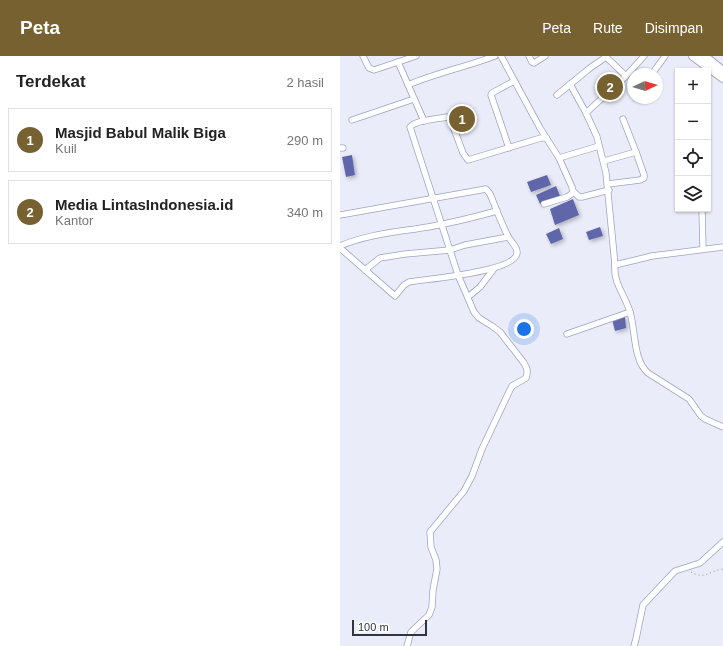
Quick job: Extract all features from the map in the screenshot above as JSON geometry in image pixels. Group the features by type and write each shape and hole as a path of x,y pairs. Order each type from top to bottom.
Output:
{"main road":[{"path":"693,56 723,78"},
{"path":"704,56 723,71"}],"street":[{"path":"363,56 367,64 374,70 416,56"},
{"path":"408,85 421,79 472,65 495,56"},
{"path":"501,56 546,138 559,158 574,191 579,196 582,197 608,187 644,178 623,119"},
{"path":"529,56 532,62 534,62 546,56"},
{"path":"586,112 626,76 644,56"},
{"path":"656,68 665,56"},
{"path":"557,95 606,57 626,76"},
{"path":"398,62 424,121"},
{"path":"509,148 491,95 514,81"},
{"path":"570,84 586,112 604,161 608,187 615,277 630,312 637,349 645,369 689,399 701,416 705,419 723,427"},
{"path":"352,120 414,99"},
{"path":"406,646 411,632 429,615 432,607 433,590 437,569 436,560 431,547 430,532 464,491 472,476 482,449 512,387 524,379 527,374 527,369 524,363 508,341 500,332 479,318 474,312 458,275 410,127 413,123 447,117 450,118 463,153 468,160 541,138 546,138"},
{"path":"559,158 599,146"},
{"path":"604,161 636,152"},
{"path":"340,215 486,189 490,194 508,236 517,250 516,258 493,270 409,282 404,285 395,296 340,247 375,235 441,224 497,211"},
{"path":"544,204 567,196 574,191"},
{"path":"702,212 703,249"},
{"path":"366,270 380,258 450,250 465,245 508,236"},
{"path":"615,266 652,256 723,247"},
{"path":"468,297 480,287 493,270"},
{"path":"567,334 630,312"},
{"path":"634,646 643,605 670,576 681,568 700,563 723,542"}],"path":[{"path":"681,568 698,576 723,569"}],"building":[{"path":"459,112 470,116 466,127 454,122"},
{"path":"352,155 355,175 346,177 342,157"},
{"path":"547,175 551,185 531,192 527,182"},
{"path":"556,186 560,196 540,204 536,195"},
{"path":"573,199 579,215 555,225 550,209"},
{"path":"600,227 603,236 589,240 586,232"},
{"path":"559,228 563,239 551,244 546,234"},
{"path":"625,316 626,328 615,331 612,319"}],"place":[{"name":"Media LintasIndonesia.id","path":"610,87"},
{"name":"Masjid Babul Malik Biga","path":"462,119"}]}
